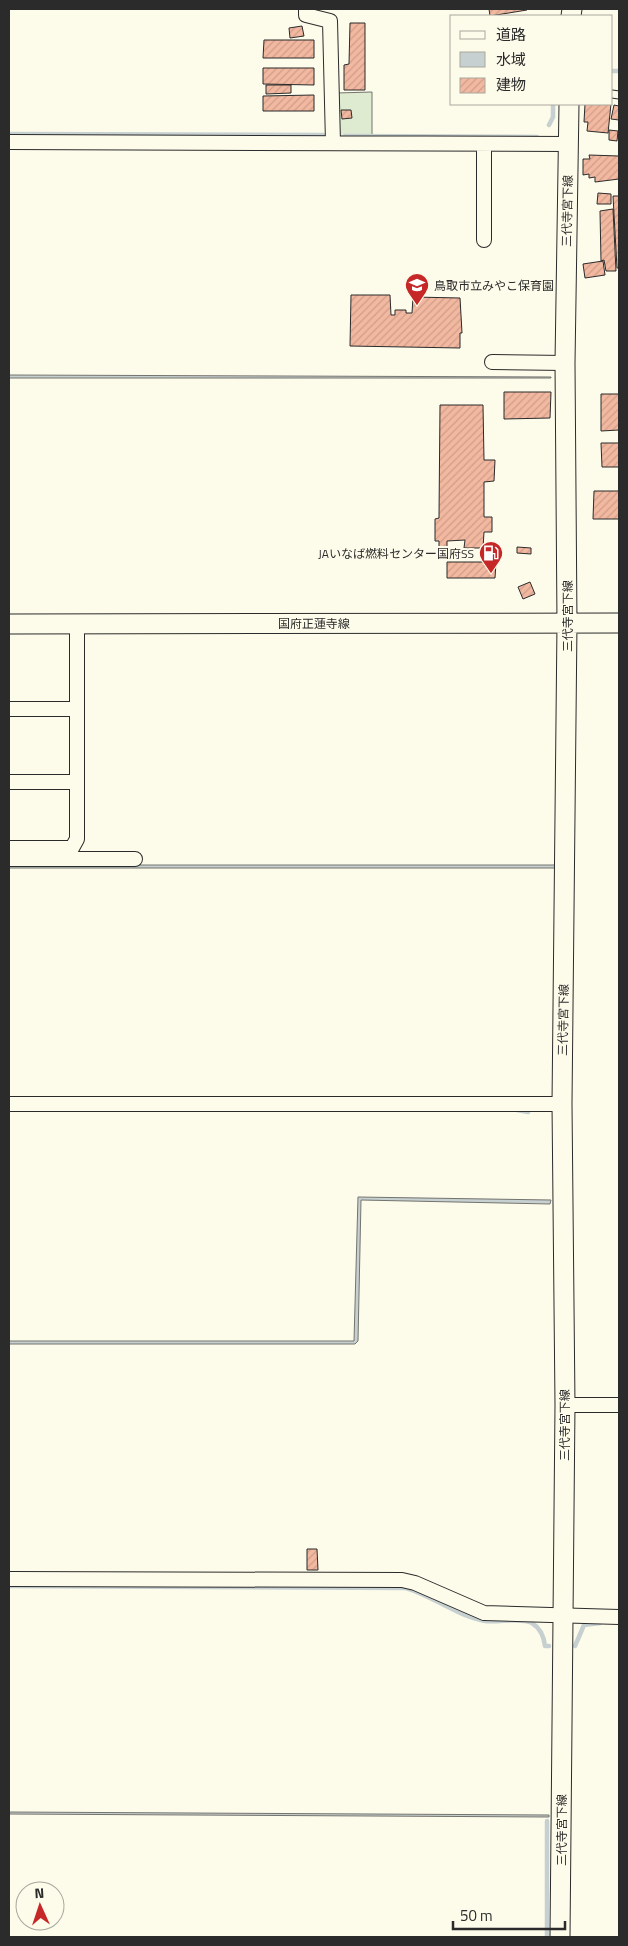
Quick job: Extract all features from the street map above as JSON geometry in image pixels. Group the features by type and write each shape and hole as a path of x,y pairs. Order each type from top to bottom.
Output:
{"main road":[{"name":"三代寺宮下線","path":"560,1937 565,1405 562,1104 567,623 565,363 569,105"},
{"name":"国府正蓮寺線","path":"9,624 619,623"}],"street":[{"path":"306,9 306,15 330,21 332,143"},
{"path":"9,142 568,144"},
{"path":"484,145 484,240"},
{"path":"492,362 565,363"},
{"path":"9,848 72,848 77,839 77,624"},
{"path":"9,709 77,709"},
{"path":"9,782 77,782"},
{"path":"9,859 135,859"},
{"path":"9,1104 562,1104"},
{"path":"565,1405 619,1405"},
{"path":"9,1579 402,1580 415,1583 484,1613 619,1617"}],"green space":[{"path":"372,92 372,139 344,139 338,134 336,93"}],"water":[{"path":"9,375 551,377 551,378 9,378"},
{"path":"9,865 555,865 555,868 9,868"},
{"path":"358,1197 551,1200 550,1204 361,1200 358,1341 355,1344 9,1344 9,1341 354,1341"},
{"path":"9,1812 549,1815 549,1817 9,1814"}],"building":[{"path":"489,9 527,9 496,15 490,15"},
{"path":"350,23 365,23 365,90 344,90 344,65 349,64"},
{"path":"302,26 304,36 290,38 289,28"},
{"path":"264,40 314,40 314,58 263,58"},
{"path":"263,68 314,68 314,85 263,84"},
{"path":"266,85 291,85 291,93 266,94"},
{"path":"314,95 314,111 263,111 263,96"},
{"path":"585,105 611,105 608,133 587,131 588,122 584,122"},
{"path":"614,105 619,106 619,120 611,119"},
{"path":"341,110 351,110 352,118 342,119"},
{"path":"609,130 618,131 617,141 609,140"},
{"path":"589,155 619,156 619,179 595,182 595,177 589,178 589,174 583,175 583,159 590,159"},
{"path":"598,193 611,194 611,204 597,204"},
{"path":"613,196 619,196 619,268 617,268"},
{"path":"613,209 616,271 606,271 604,260 601,261 600,211"},
{"path":"603,261 605,275 585,278 583,264"},
{"path":"351,295 390,295 391,315 395,315 395,310 406,310 406,313 412,313 413,297 460,298 462,333 460,333 460,348 350,346"},
{"path":"504,392 551,392 550,418 504,419"},
{"path":"601,394 619,394 619,430 601,431"},
{"path":"440,405 483,405 484,460 495,460 494,481 484,482 484,517 492,517 492,532 484,532 483,548 464,548 465,540 447,541 447,551 439,551 439,541 435,541 435,519 439,518"},
{"path":"601,443 619,443 619,467 602,467"},
{"path":"594,491 619,491 619,519 593,519"},
{"path":"517,547 531,548 531,554 517,553"},
{"path":"447,562 496,562 495,578 447,578"},
{"path":"530,582 535,594 523,599 518,587"},
{"path":"307,1549 317,1549 318,1570 307,1570"}],"waterway":[{"path":"613,71 619,71"},
{"path":"549,125 553,117 553,105"},
{"path":"9,134 323,135"},
{"path":"345,136 537,137"},
{"path":"517,1110 528,1112"},
{"path":"9,1586 406,1588 465,1615 485,1621 522,1620 532,1623 541,1633 545,1646 549,1646"},
{"path":"575,1646 584,1625 600,1623"},
{"path":"547,1821 547,1937"}],"place":[{"name":"鳥取市立みやこ保育園","path":"417,306"},
{"name":"JAいなば燃料センター国府SS","path":"491,574"}]}
